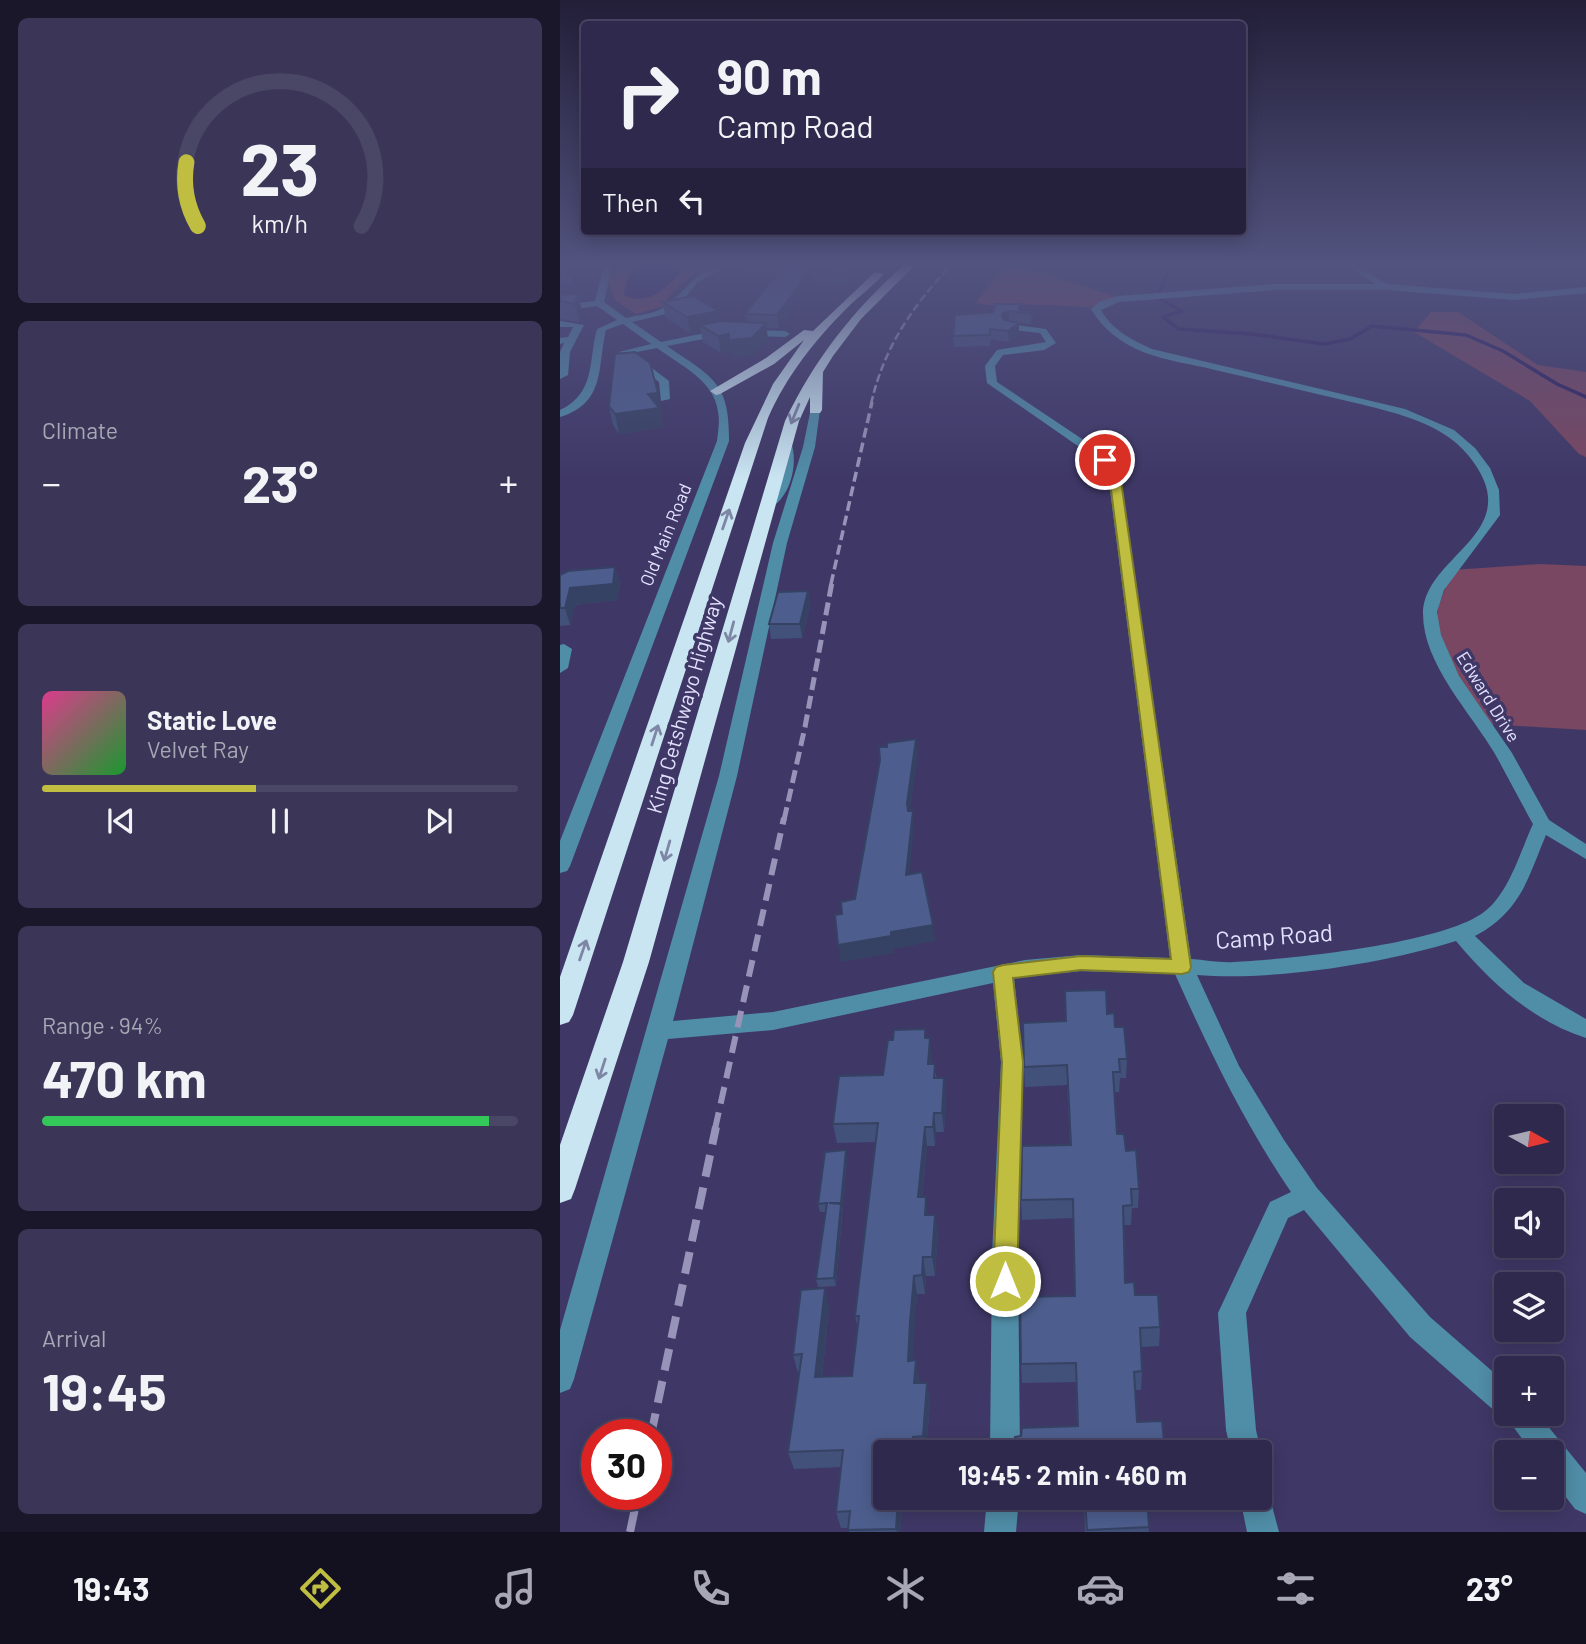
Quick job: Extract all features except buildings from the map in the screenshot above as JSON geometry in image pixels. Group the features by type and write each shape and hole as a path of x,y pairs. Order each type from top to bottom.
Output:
{"highway":[{"path":"716,391 770,361 803,336"},
{"name":"King Cetshwayo Highway","path":"560,1015 759,426 769,401 798,357 815,336"},
{"name":"King Cetshwayo Highway","path":"560,1189 636,962 785,442 803,395 819,365 840,336"},
{"path":"815,410 819,365"},
{"path":"706,379 741,378"}],"street":[{"path":"560,376 578,347 592,336"},
{"name":"Old Main Road","path":"560,866 723,441 724,411 716,391 706,379 646,336"},
{"path":"665,399 664,381 624,352 701,336"},
{"path":"1047,336 1051,343 1044,347 1000,352 991,362 988,373 992,383 1105,460 1114,474 1182,967 1230,1071 1275,1148 1308,1196 1420,1327 1494,1392"},
{"name":"Edward Drive","path":"1124,336 1149,351 1401,411 1450,432 1471,450 1484,468 1493,489 1494,515 1488,527 1437,589 1430,612 1433,635 1462,680 1542,824 1586,853"},
{"path":"560,414 580,404 588,396 578,347"},
{"path":"560,1379 728,776 780,544 809,447 815,410"},
{"path":"560,668 564,649"},
{"name":"Camp Road","path":"659,1031 772,1021 1003,972 1081,963 1232,970 1280,966 1393,949 1461,933 1491,917 1507,901 1542,824"},
{"path":"1461,933 1491,970 1516,991 1539,1006 1586,1028"},
{"path":"1003,972 1012,1062 1005,1255 1005,1440"},
{"path":"1243,1440 1232,1313 1279,1210 1308,1196"},
{"path":"1529,1426 1541,1440"},
{"path":"1564,1469 1586,1498"},
{"path":"1000,1532 1002,1510"},
{"path":"1258,1510 1263,1532"}],"shaded area":[{"path":"1422,336 1495,336 1538,365 1586,372 1586,457 1579,454 1530,401"},
{"path":"1540,564 1586,566 1586,730 1484,724 1433,635 1439,605 1452,570"}],"waterway":[{"path":"1269,336 1324,344 1354,336"},
{"path":"1469,336 1503,351 1557,384 1586,397"}],"railway":[{"path":"871,404 884,364 897,336"},
{"path":"831,584 872,402"},
{"path":"784,820 805,727 832,582"},
{"path":"715,1129 784,818"},
{"path":"654,1419 716,1127"},
{"path":"630,1532 635,1510"}],"route":[{"path":"1005,1281 1012,1062 1003,972 1081,963 1182,967 1114,474 1105,460"}]}
